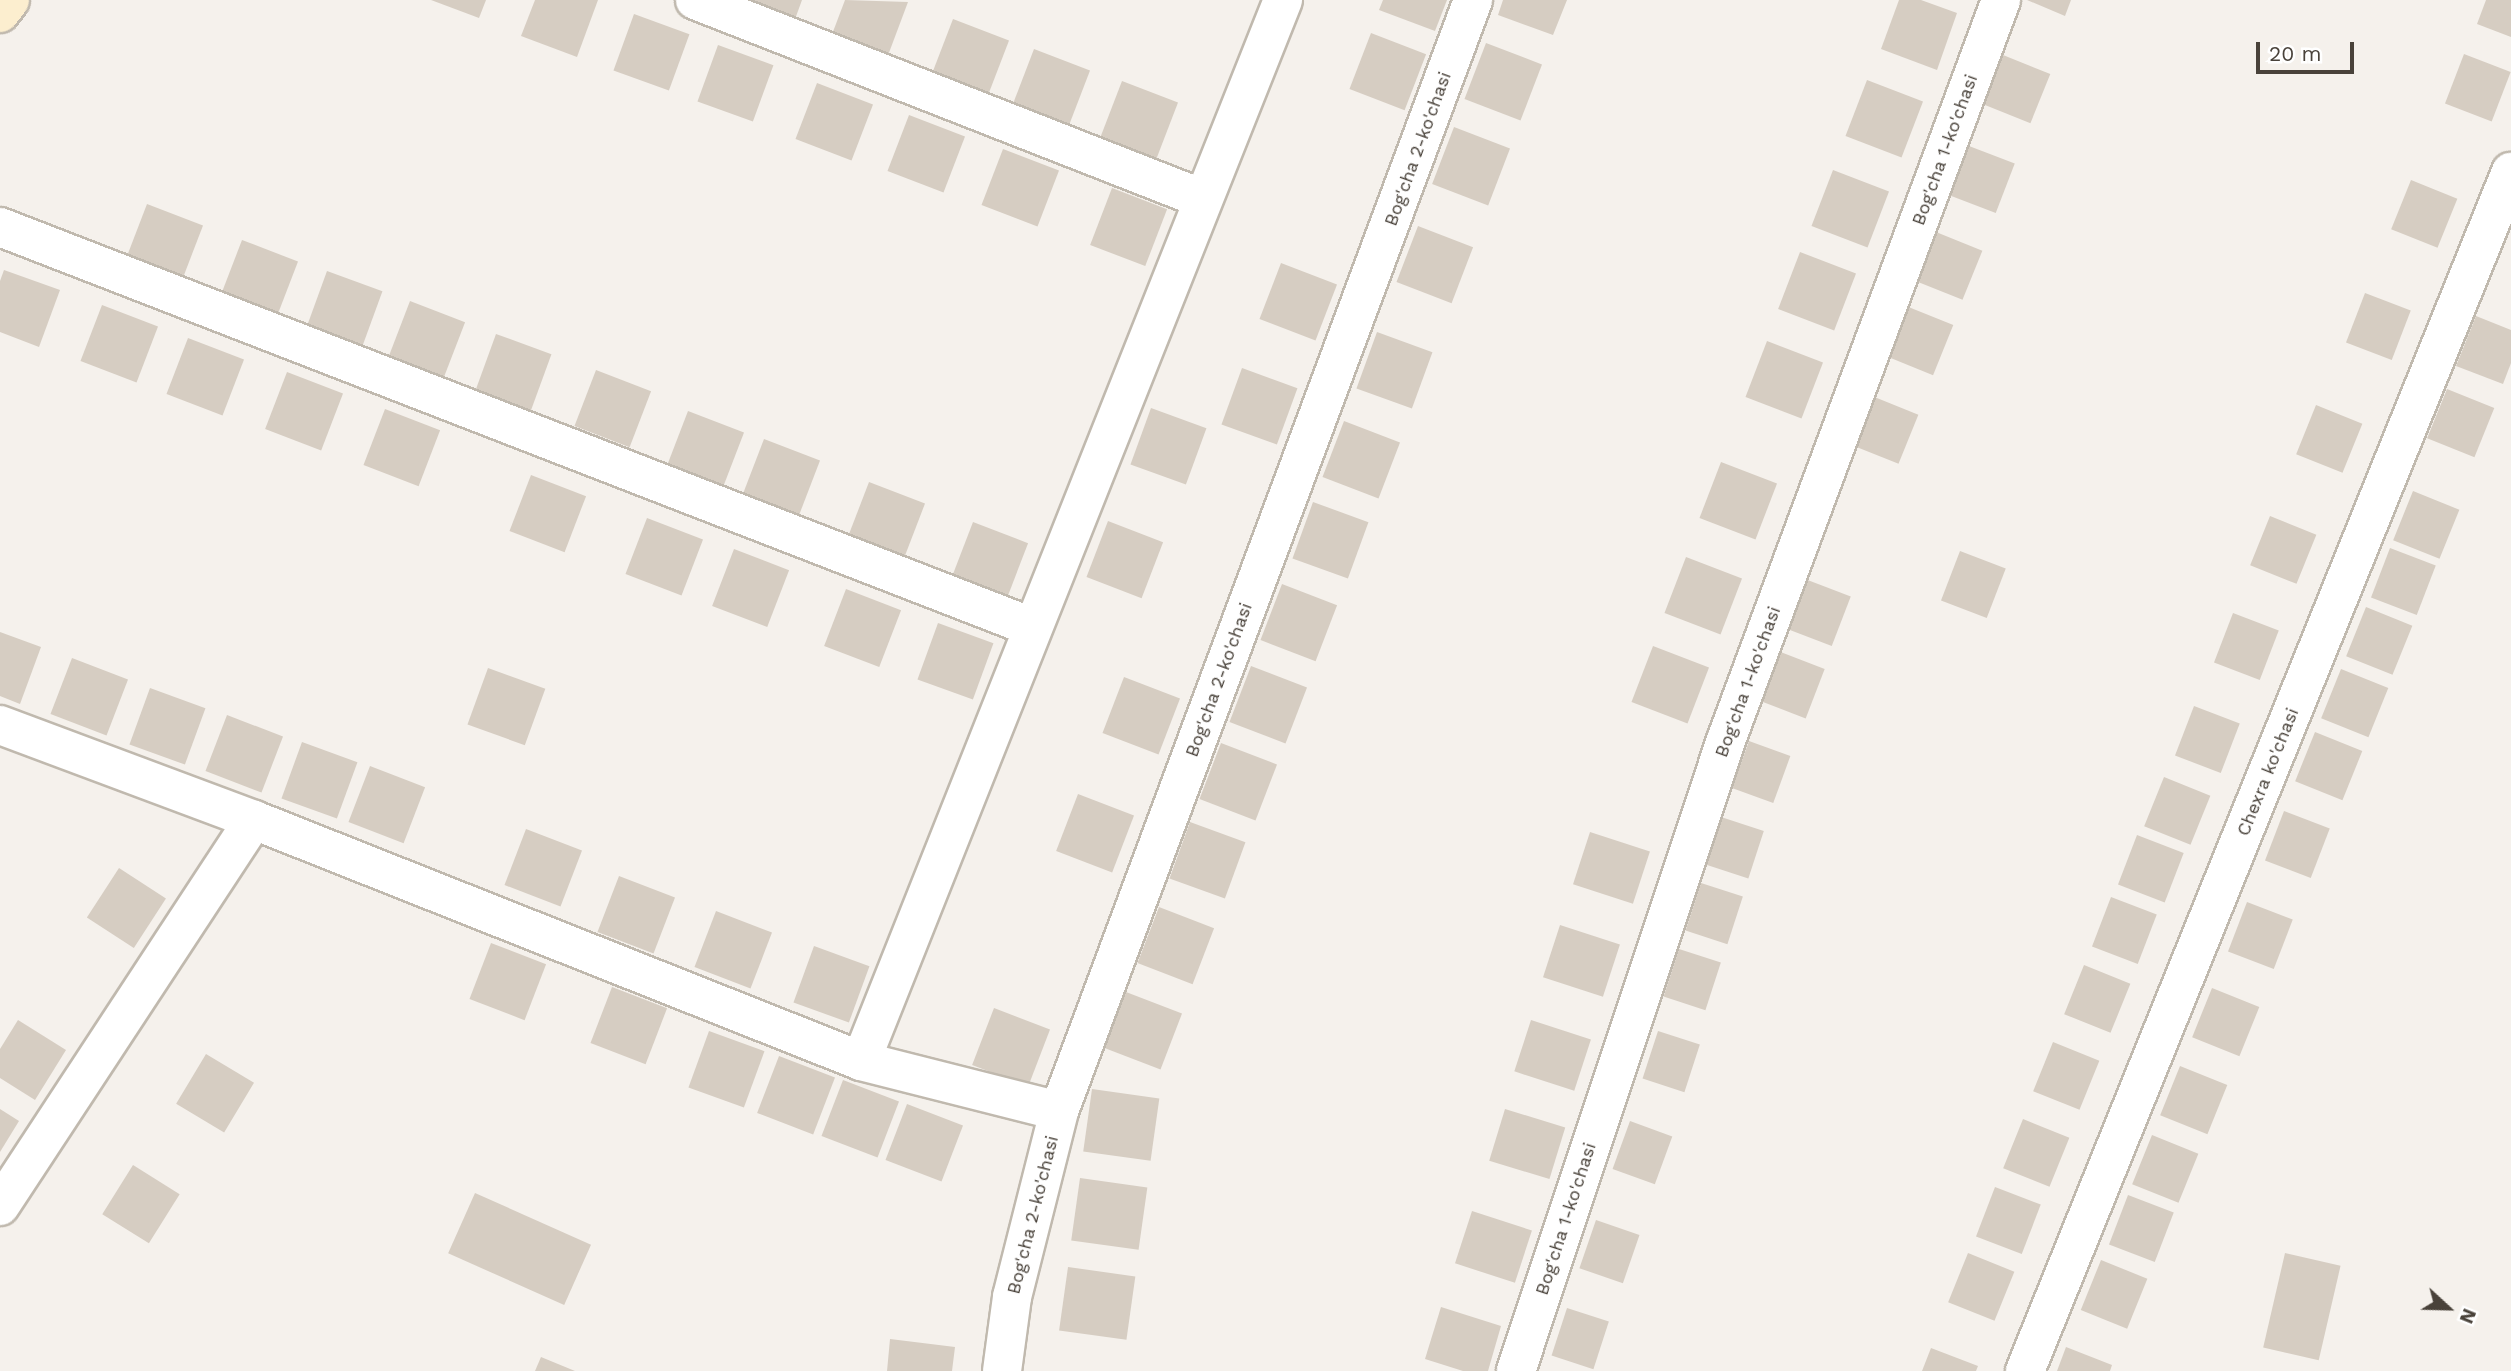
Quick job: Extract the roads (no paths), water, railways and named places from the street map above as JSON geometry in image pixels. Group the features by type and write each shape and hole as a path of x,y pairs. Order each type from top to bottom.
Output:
{"main road":[{"path":"0,13 9,0"}],"street":[{"path":"695,0 1203,199"},
{"path":"861,1061 1283,0"},
{"name":"Bog'cha 2-ko'chasi","path":"1002,1371 1012,1297 1059,1111 1473,0"},
{"name":"Bog'cha 1-ko'chasi","path":"1516,1371 1725,743 2001,0"},
{"name":"Chexra ko'chasi","path":"2025,1371 2511,172"},
{"path":"0,227 1032,627"},
{"path":"0,725 254,820 861,1061 1059,1111"},
{"path":"0,1206 254,820"}]}
